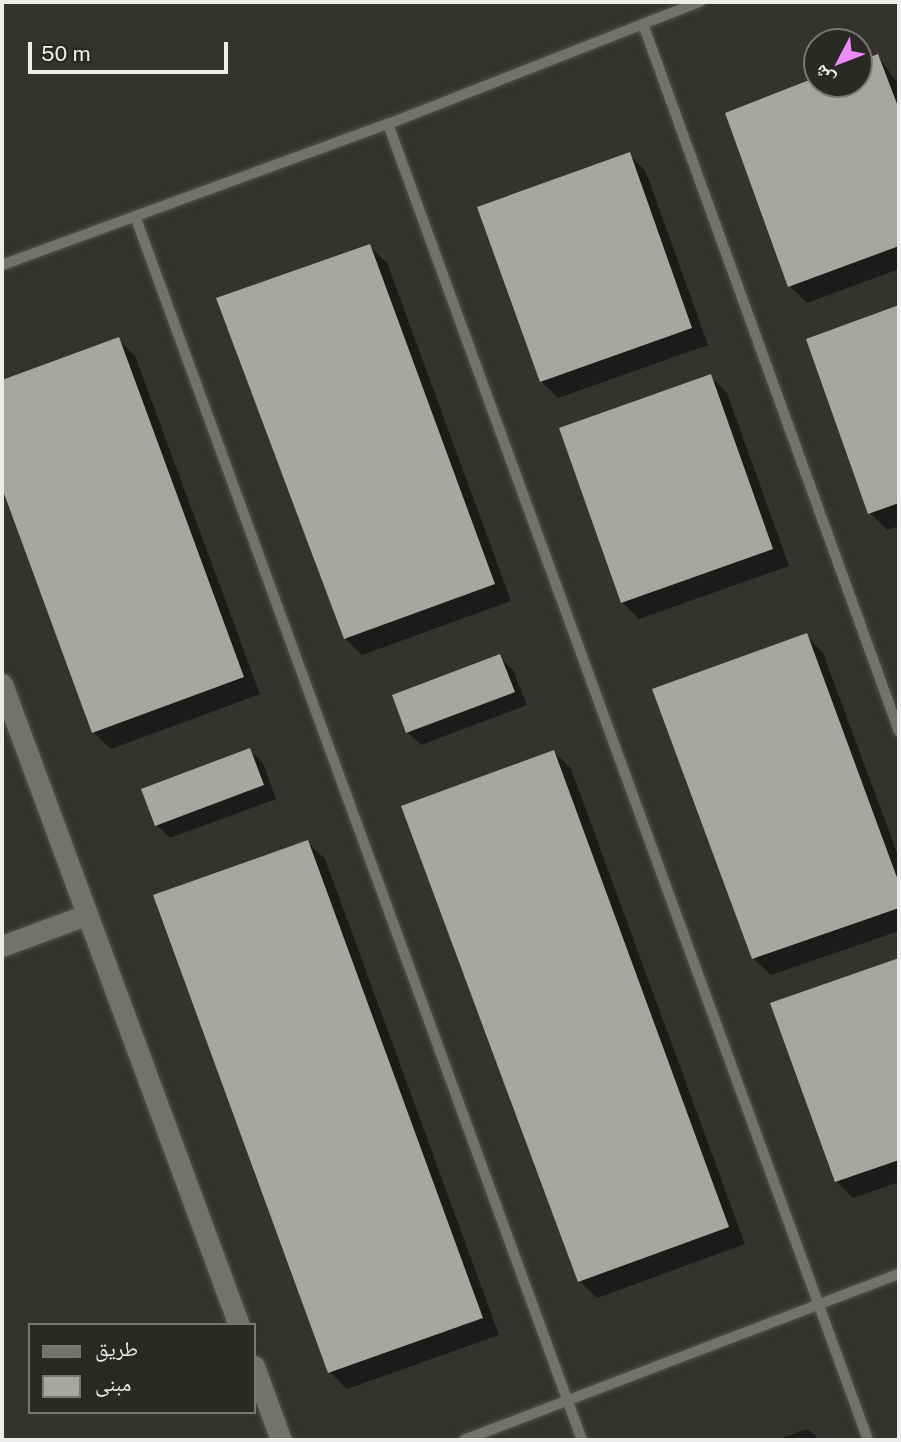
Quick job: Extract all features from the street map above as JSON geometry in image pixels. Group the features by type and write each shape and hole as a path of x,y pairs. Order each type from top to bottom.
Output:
{"street":[{"path":"2,684 238,1323"},
{"path":"2,947 86,915"},
{"path":"256,1371 281,1440"}],"lane":[{"path":"2,265 388,124 700,2"},
{"path":"643,24 899,731"},
{"path":"388,124 816,1305 868,1440"},
{"path":"135,216 582,1440"},
{"path":"464,1440 899,1274"}],"building":[{"path":"878,54 899,109 899,246 788,287 725,113 803,82 803,98 873,98 873,56"},
{"path":"630,152 692,328 540,382 477,207"},
{"path":"370,244 495,584 344,639 216,298"},
{"path":"899,305 899,503 868,514 806,339"},
{"path":"119,337 244,677 92,733 2,488 2,380"},
{"path":"711,374 773,549 621,603 559,428"},
{"path":"807,633 899,883 899,908 752,959 652,689"},
{"path":"500,654 515,692 406,733 392,695"},
{"path":"250,748 264,785 155,826 141,789"},
{"path":"554,750 729,1227 578,1282 401,806"},
{"path":"308,840 483,1318 328,1373 153,895"},
{"path":"899,958 899,1160 835,1182 770,1003"}]}
